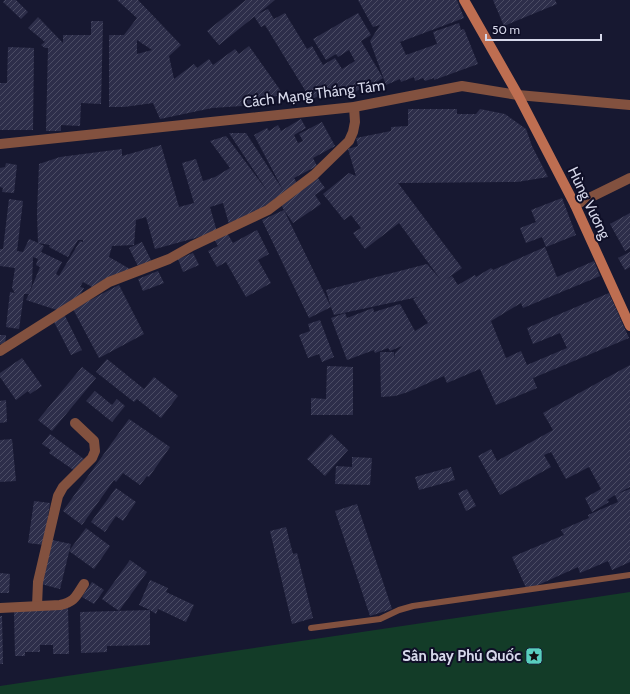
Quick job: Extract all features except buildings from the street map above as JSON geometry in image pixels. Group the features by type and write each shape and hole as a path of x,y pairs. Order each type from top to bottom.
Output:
{"main road":[{"name":"Hùng Vương","path":"464,0 518,95 575,205 630,326"}],"street":[{"name":"Cách Mạng Tháng Tám","path":"0,144 354,107 462,86 518,95 630,105"},
{"path":"0,352 109,282 169,260 192,246 268,210 314,175 349,141 355,122 354,107"},
{"path":"575,205 630,178"},
{"path":"37,606 38,582 58,496 63,487 92,458 95,451 94,441 75,423"},
{"path":"0,608 69,603 76,597 84,584"}],"lane":[{"path":"311,628 380,619 399,610 413,606 630,575"}],"green space":[{"path":"630,592 630,694 0,694 0,686"}],"place":[{"name":"Sân bay Phú Quốc","path":"534,656"}]}
